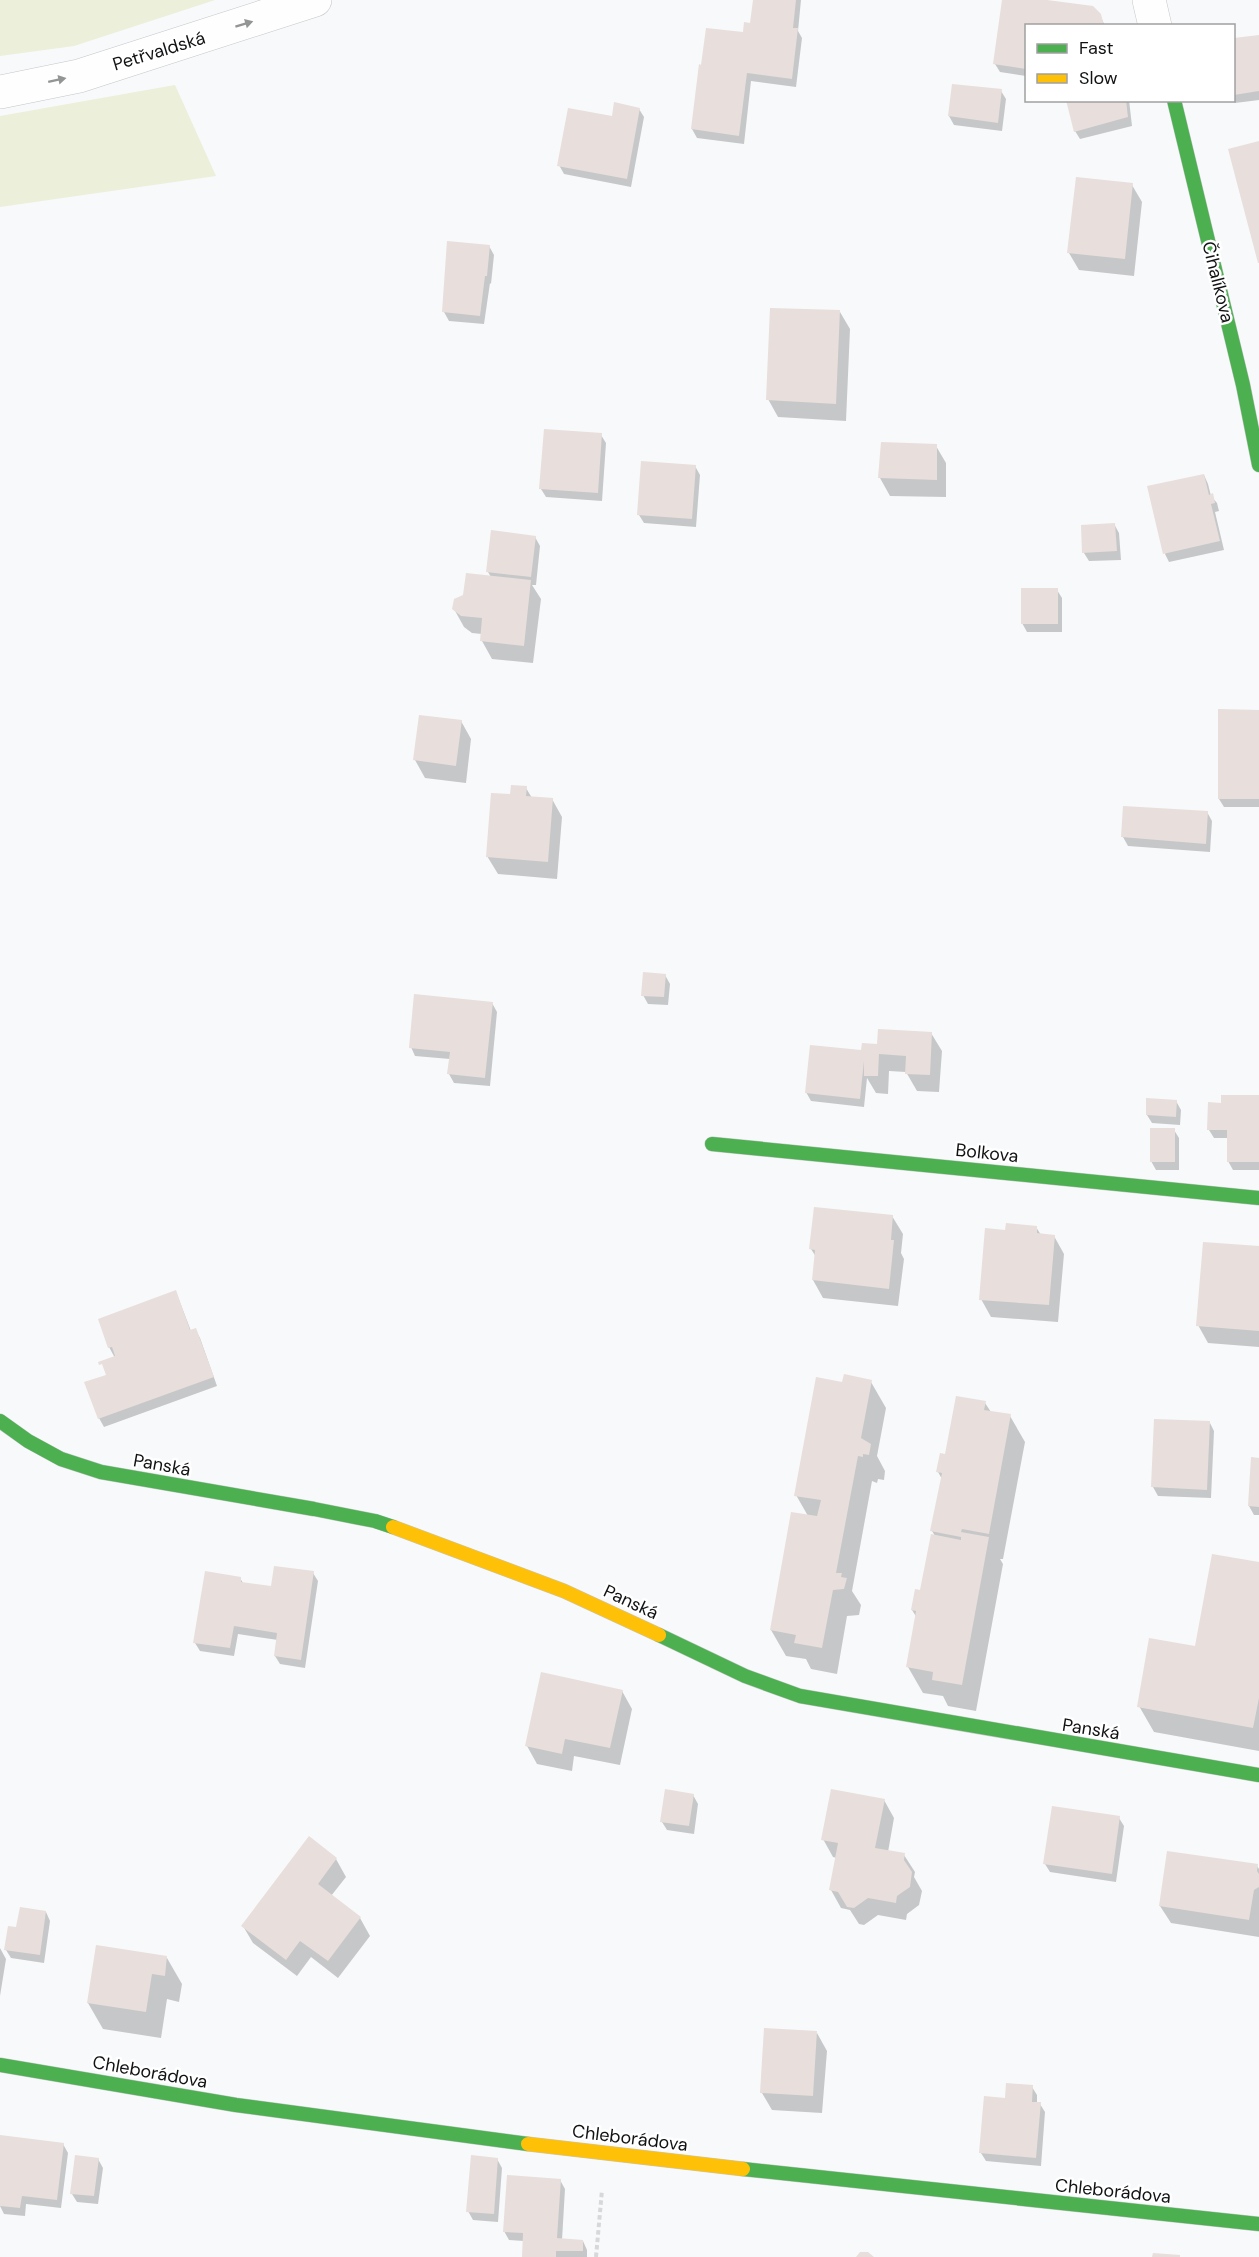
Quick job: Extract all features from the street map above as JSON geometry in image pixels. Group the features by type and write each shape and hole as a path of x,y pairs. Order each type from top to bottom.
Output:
{"street":[{"name":"Petřvaldská","path":"0,92 79,75 315,0"},
{"path":"1149,0 1155,24"},
{"name":"Čihalíkova","path":"1174,102 1243,386 1259,465"},
{"name":"Bolkova","path":"712,1144 1259,1198"},
{"name":"Panská","path":"0,1421 28,1441 61,1459 101,1472 375,1521 432,1540 564,1591 745,1676 800,1696 1259,1775"},
{"name":"Chleborádova","path":"0,2065 236,2105 605,2154 1259,2224"}],"path":[{"path":"596,2257 605,2154"}],"green space":[{"path":"0,0 215,0 74,46 0,56"},
{"path":"175,85 216,176 0,207 0,116"}],"building":[{"path":"753,0 796,0 793,28 798,28 792,79 747,73 739,136 691,129 706,28 743,32 744,22 750,23"},
{"path":"1002,0 1047,0 1093,6 1101,14 1104,24 1025,24 1025,69 993,64"},
{"path":"1259,35 1259,91 1235,95 1235,38"},
{"path":"952,84 1002,89 998,123 948,116"},
{"path":"614,102 640,108 627,179 557,166 568,108 612,116"},
{"path":"1066,102 1126,102 1128,117 1074,132"},
{"path":"1259,141 1259,263 1258,263 1228,149"},
{"path":"1076,177 1133,183 1125,259 1067,253"},
{"path":"447,241 490,245 480,316 442,312"},
{"path":"770,308 840,310 836,404 766,400"},
{"path":"544,429 602,433 598,493 539,489"},
{"path":"881,442 937,444 937,480 878,478"},
{"path":"641,461 696,465 692,519 637,515"},
{"path":"1204,474 1209,495 1213,493 1215,503 1211,504 1220,541 1163,554 1147,486"},
{"path":"1115,523 1117,551 1082,553 1081,525"},
{"path":"491,530 536,536 531,577 486,572"},
{"path":"466,573 531,580 524,646 480,641 482,618 461,616 452,609 454,599 463,595"},
{"path":"1021,588 1058,588 1058,624 1021,624"},
{"path":"1218,709 1259,710 1259,799 1218,799"},
{"path":"419,715 462,720 456,766 413,760"},
{"path":"511,785 527,786 526,796 553,798 548,862 486,857 491,793 510,794"},
{"path":"1123,806 1208,811 1206,844 1121,837"},
{"path":"643,972 666,974 664,997 641,996"},
{"path":"414,994 493,1002 485,1078 447,1074 450,1052 409,1048"},
{"path":"878,1029 932,1032 930,1075 905,1074 906,1056 879,1054 878,1076 864,1076 864,1061 860,1099 805,1093 810,1045 861,1050 862,1043 877,1044"},
{"path":"1221,1095 1259,1095 1259,1162 1227,1162 1227,1130 1207,1130 1208,1102 1221,1103"},
{"path":"1146,1098 1177,1100 1176,1117 1146,1115"},
{"path":"1150,1128 1175,1128 1175,1162 1150,1162"},
{"path":"814,1207 893,1215 891,1240 894,1240 889,1289 812,1280 815,1250 809,1249"},
{"path":"1006,1223 1037,1226 1037,1233 1055,1235 1049,1305 979,1300 985,1228 1005,1230"},
{"path":"1203,1242 1259,1246 1259,1331 1196,1326"},
{"path":"176,1290 190,1330 196,1328 214,1377 98,1419 84,1382 106,1375 102,1364 99,1365 98,1362 115,1356 112,1347 108,1348 98,1319"},
{"path":"844,1374 872,1380 861,1438 871,1444 869,1455 858,1456 836,1573 842,1573 841,1577 847,1578 844,1589 833,1590 822,1648 794,1643 796,1635 770,1630 791,1512 817,1516 821,1500 794,1496 816,1377 842,1382"},
{"path":"956,1396 986,1401 984,1410 1011,1414 989,1534 962,1529 961,1532 989,1537 962,1685 932,1680 933,1672 906,1667 916,1611 911,1610 915,1589 920,1590 931,1534 961,1540 961,1537 930,1531 942,1473 936,1472 940,1453 945,1454"},
{"path":"1154,1419 1210,1421 1207,1490 1151,1487"},
{"path":"1251,1457 1259,1458 1259,1507 1248,1506"},
{"path":"1212,1554 1259,1562 1259,1698 1253,1728 1137,1707 1149,1638 1195,1646"},
{"path":"274,1566 314,1571 301,1660 274,1656 277,1633 234,1626 230,1648 193,1643 205,1571 241,1577 241,1582 271,1586"},
{"path":"541,1672 623,1690 610,1748 565,1739 562,1754 525,1746"},
{"path":"665,1789 694,1794 689,1826 660,1822"},
{"path":"831,1789 885,1799 875,1848 905,1853 904,1860 912,1872 910,1887 897,1896 896,1903 868,1898 854,1908 847,1907 838,1892 829,1890 838,1843 821,1840"},
{"path":"1052,1806 1120,1816 1112,1874 1043,1864"},
{"path":"309,1836 337,1858 318,1884 361,1917 328,1961 300,1941 286,1960 241,1926"},
{"path":"1167,1851 1258,1864 1259,1887 1254,1890 1249,1920 1159,1906"},
{"path":"20,1907 46,1911 40,1955 4,1950 8,1926 16,1927"},
{"path":"96,1945 167,1956 165,1976 152,1974 146,2012 87,2003"},
{"path":"764,2028 817,2031 813,2096 760,2093"},
{"path":"1006,2083 1033,2085 1032,2102 1041,2102 1036,2158 979,2153 984,2096 1005,2098"},
{"path":"0,2135 64,2143 57,2200 22,2196 20,2208 0,2206"},
{"path":"75,2155 99,2158 94,2196 70,2194"},
{"path":"471,2155 498,2158 494,2214 466,2212"},
{"path":"507,2175 561,2179 557,2238 583,2240 583,2251 556,2251 556,2257 522,2257 523,2233 503,2232"},
{"path":"860,2252 868,2252 874,2257 856,2257"},
{"path":"1153,2253 1180,2255 1180,2257 1152,2257"}],"traffic: fast":[{"path":"1174,102 1243,385 1259,465"},
{"path":"712,1144 1259,1198"},
{"path":"0,1421 28,1441 61,1459 101,1472 314,1509 375,1521 393,1527"},
{"path":"659,1635 745,1676 800,1696 1259,1775"},
{"path":"0,2065 236,2105 528,2144"},
{"path":"743,2169 1259,2224"}],"traffic: slow":[{"path":"393,1527 564,1591 659,1635"},
{"path":"528,2144 743,2169"}]}
